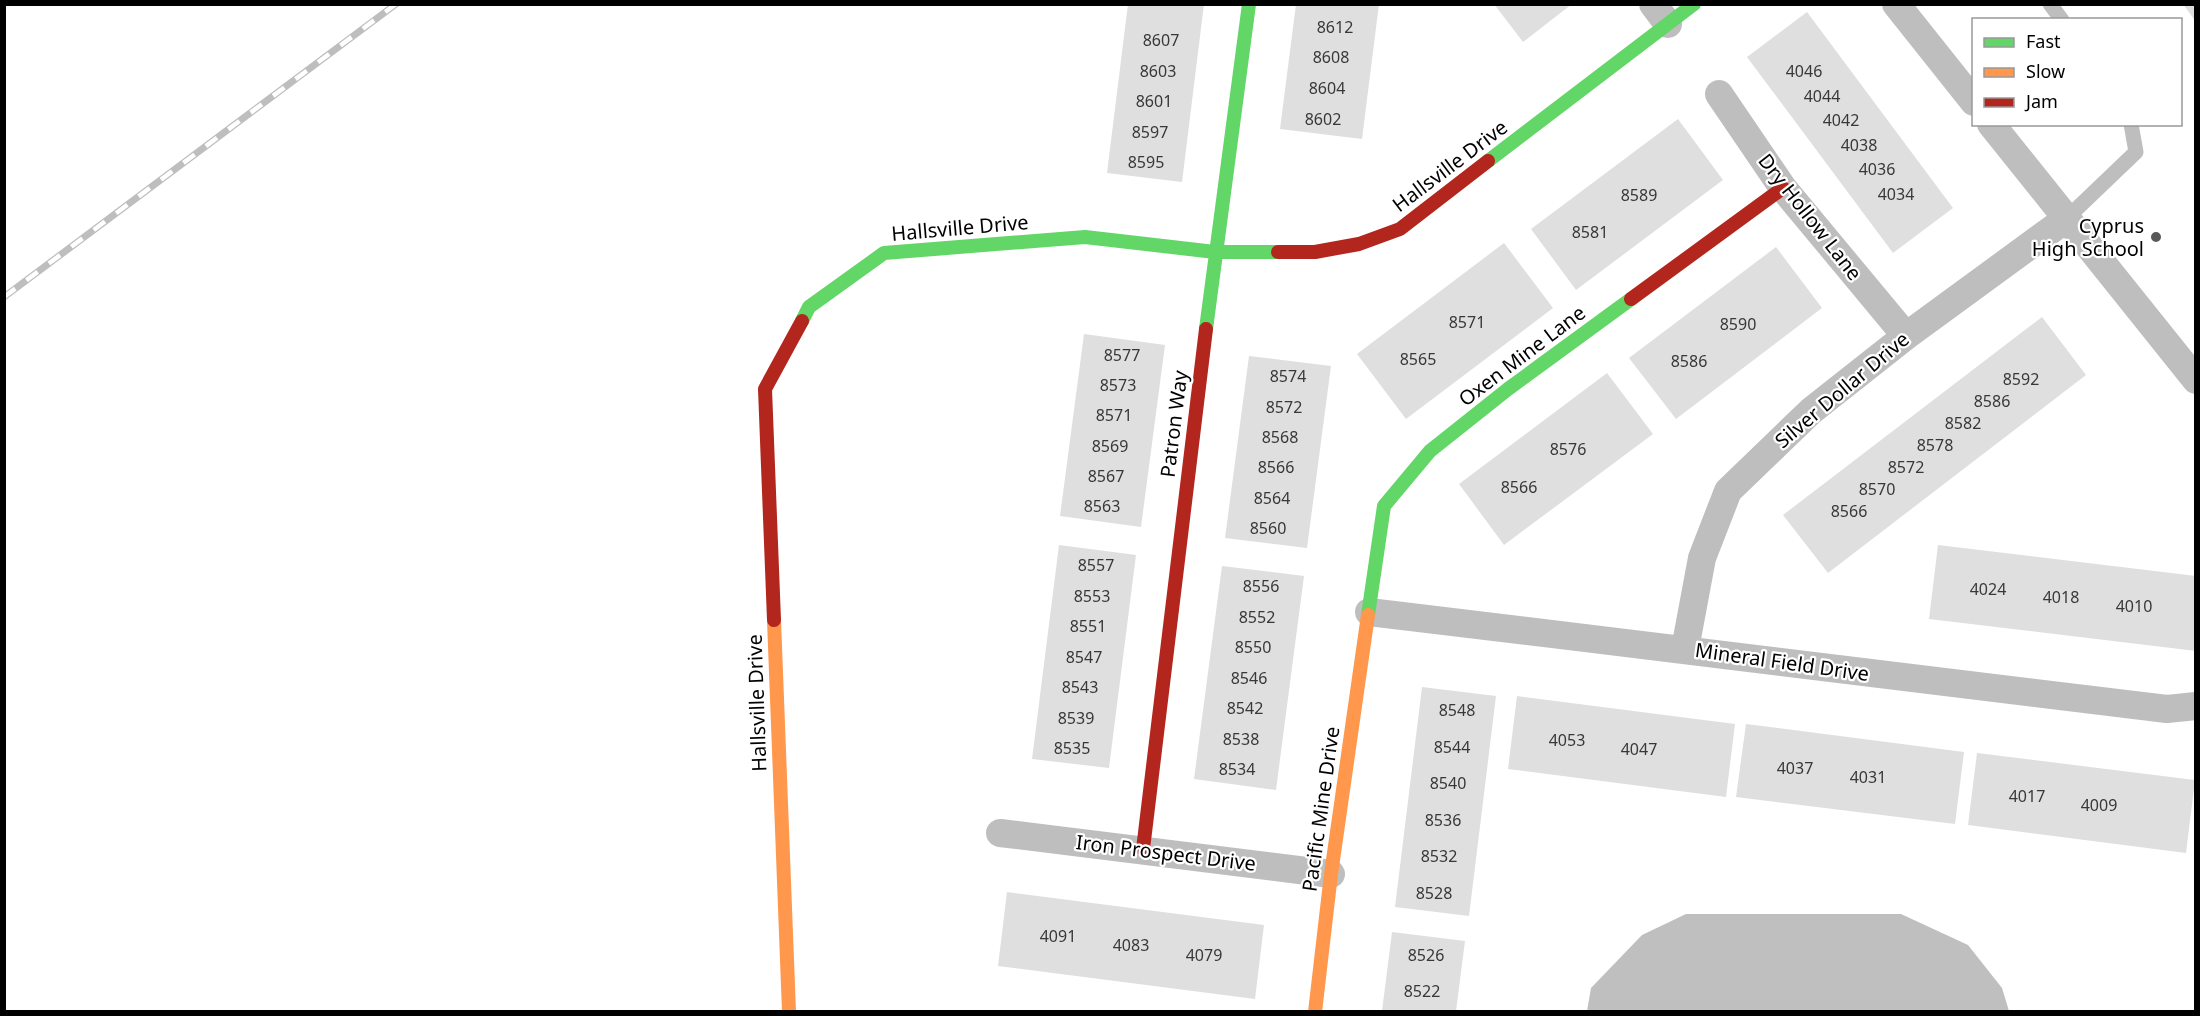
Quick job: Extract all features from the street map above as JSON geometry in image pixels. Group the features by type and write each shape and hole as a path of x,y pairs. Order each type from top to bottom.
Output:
{"street":[{"name":"Patron Way","path":"1143,849 1215,252 1249,4"},
{"name":"Hallsville Drive","path":"789,1011 765,389 809,306 884,253 1085,237 1215,252 1315,252 1359,244 1400,229 1660,14 1694,4"},
{"path":"1896,4 1972,99"},
{"name":"Dry Hollow Lane","path":"1719,93 1783,188 1906,336"},
{"path":"1993,126 2196,380"},
{"name":"Oxen Mine Lane","path":"1369,612 1384,506 1430,451 1518,382 1783,188"},
{"name":"Silver Dollar Drive","path":"1685,649 1702,558 1728,491 1810,411 1906,336 2066,219"},
{"name":"Mineral Field Drive","path":"1369,612 1685,649 1912,680 2167,709 2196,706"},
{"name":"Pacific Mine Drive","path":"1315,1011 1331,874 1369,612"},
{"name":"Iron Prospect Drive","path":"1000,832 1331,874"}],"lane":[{"path":"2050,4 2060,18"},
{"path":"2066,219 2136,152 2131,126"}],"shaded area":[{"path":"1686,914 1901,914 1968,945 2002,988 2009,1011 1587,1011 1591,988 1642,935"}],"building":[{"path":"1128,4 1204,4 1182,182 1107,173"},
{"path":"1296,4 1379,4 1362,139 1280,129"},
{"path":"1494,4 1572,4 1523,42"},
{"path":"2183,4 2196,4 2196,22"},
{"path":"1807,12 1953,208 1893,253 1747,57"},
{"path":"1678,119 1723,180 1576,290 1531,229"},
{"path":"1504,243 1553,308 1406,419 1357,354"},
{"path":"1776,247 1822,308 1676,419 1629,358"},
{"path":"2042,317 2086,375 1828,573 1783,515"},
{"path":"1084,334 1165,345 1141,527 1060,516"},
{"path":"1249,356 1331,366 1307,548 1225,538"},
{"path":"1607,373 1653,434 1504,545 1459,484"},
{"path":"1059,545 1136,555 1109,768 1032,759"},
{"path":"1938,545 2196,576 2196,651 1929,619"},
{"path":"1222,566 1304,576 1276,790 1194,779"},
{"path":"1422,687 1496,696 1469,916 1395,907"},
{"path":"1517,696 1735,724 1726,797 1508,769"},
{"path":"1746,724 1964,752 1955,824 1736,797"},
{"path":"1977,753 2195,780 2186,853 1968,825"},
{"path":"1007,892 1264,925 1255,999 998,966"},
{"path":"1392,932 1465,941 1456,1011 1382,1011"}],"railway":[{"path":"4,297 396,4"}],"traffic: fast":[{"path":"1206,329 1249,4"},
{"path":"1488,161 1694,4"},
{"path":"802,321 809,307 884,253 1085,237 1215,252 1278,252"},
{"path":"1368,615 1384,506 1430,451 1508,389 1631,299"}],"traffic: slow":[{"path":"1315,1012 1331,874 1368,615"},
{"path":"774,620 789,1012"}],"traffic: jam":[{"path":"1278,252 1315,252 1359,244 1400,229 1488,161"},
{"path":"1631,299 1783,188"},
{"path":"774,620 765,389 802,321"},
{"path":"1143,849 1206,329"}],"place":[{"name":"Cyprus High School","path":"2156,237"}]}
